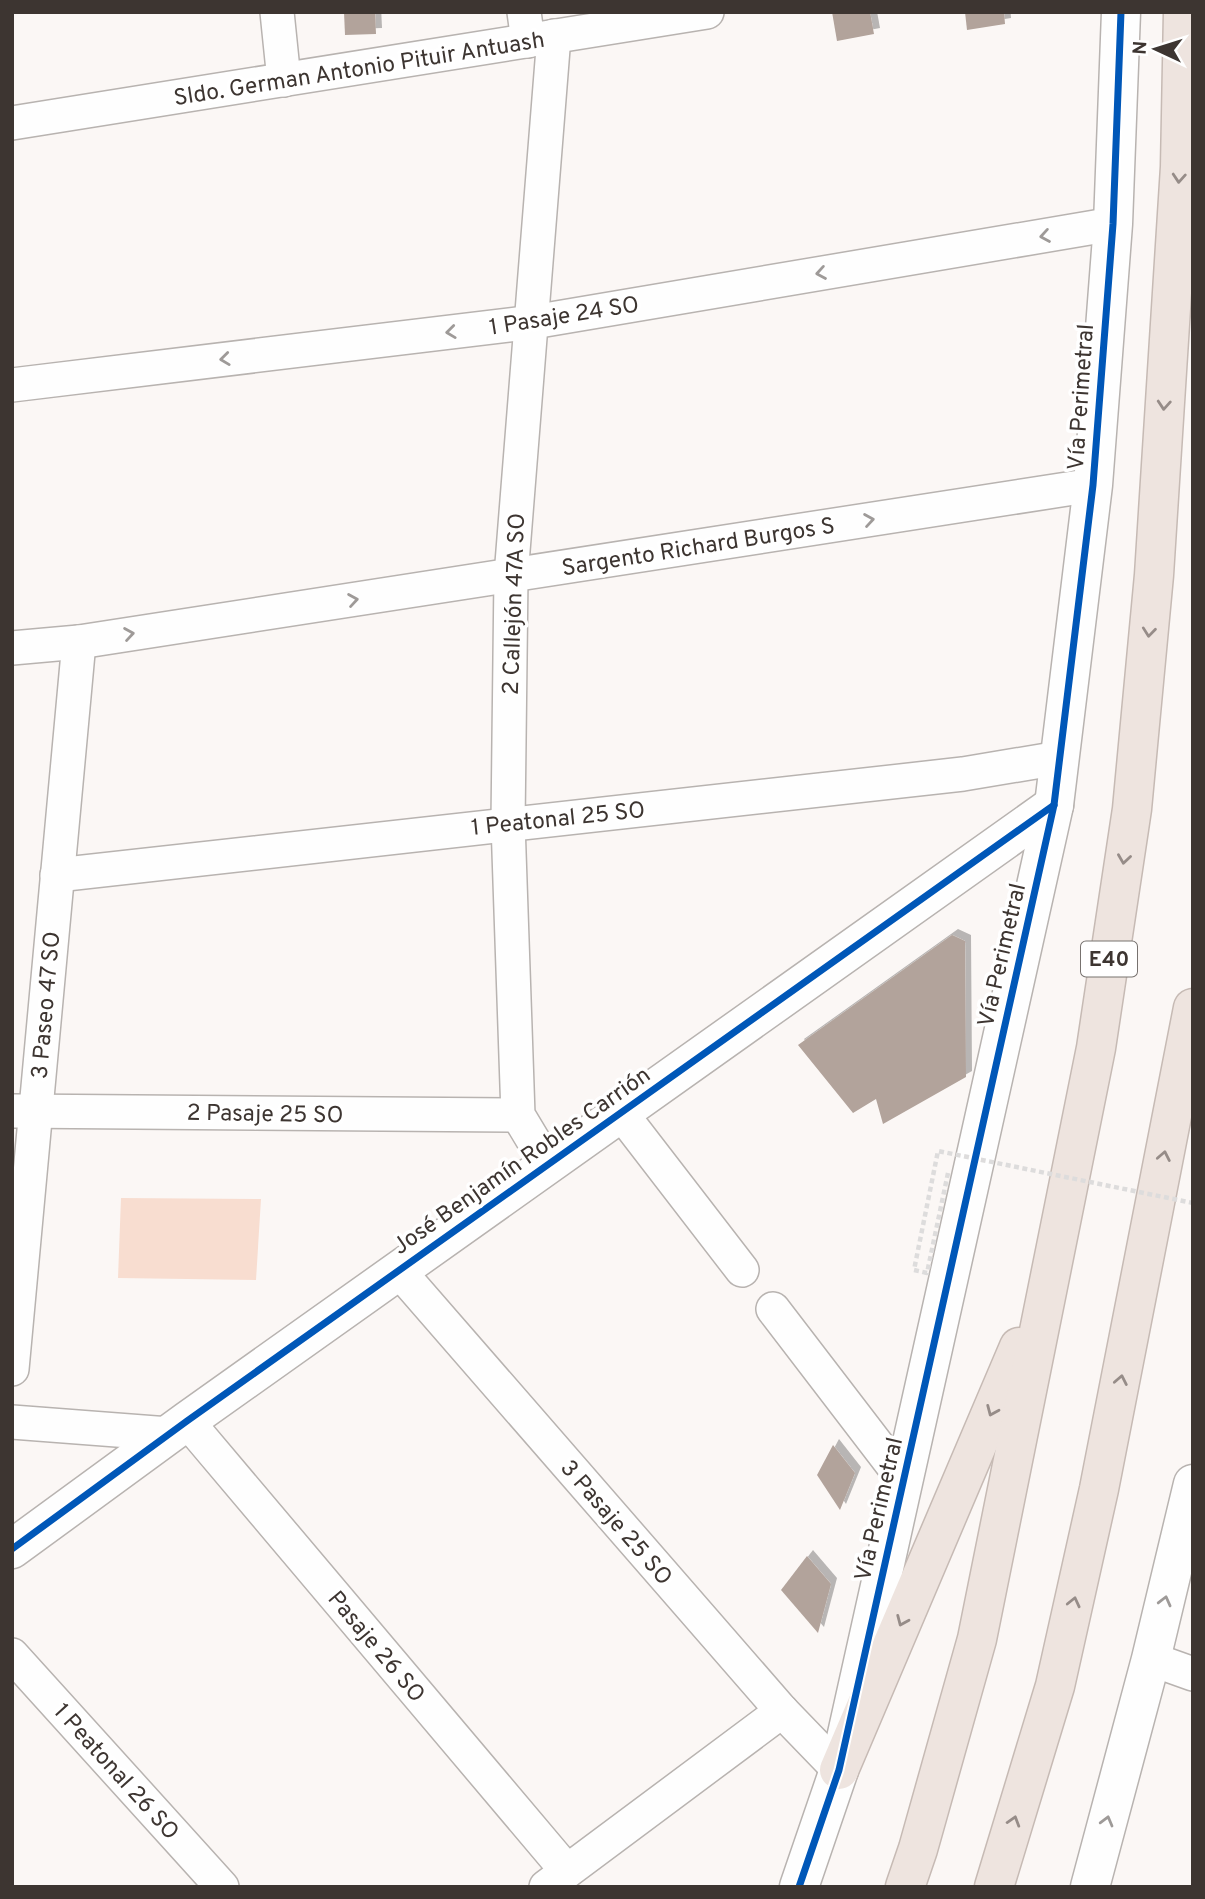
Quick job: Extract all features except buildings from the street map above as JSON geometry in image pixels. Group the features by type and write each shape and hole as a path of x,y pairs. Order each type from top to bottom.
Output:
{"highway":[{"name":"E40","path":"905,1887 976,1639 1096,1048 1132,809 1154,575 1180,167 1183,12"},
{"path":"994,1887 1058,1673 1099,1489 1193,1008"},
{"path":"839,1770 1048,1281"}],"street":[{"path":"277,12 284,80"},
{"name":"Sldo. German Antonio Pituir Antuash","path":"12,123 284,80 535,30 707,12"},
{"name":"Vía Perimetral","path":"799,1887 839,1770 1054,805 1093,485 1113,224 1121,12"},
{"name":"2 Callejón 47A SO","path":"535,30 533,322 510,576 508,823 518,1115 548,1165"},
{"name":"1 Pasaje 24 SO","path":"12,386 533,322 1113,224"},
{"name":"Sargento Richard Burgos S","path":"12,648 79,642 1093,485"},
{"name":"3 Paseo 47 SO","path":"12,1369 24,1111 57,875 79,642"},
{"name":"1 Peatonal 25 SO","path":"57,875 963,774 1059,758"},
{"name":"José Benjamín Robles Carrión","path":"12,1549 178,1427 1054,805"},
{"name":"2 Pasaje 25 SO","path":"24,1111 518,1115"},
{"path":"621,1113 741,1269"},
{"name":"3 Pasaje 25 SO","path":"399,1271 782,1711 839,1770"},
{"path":"773,1309 904,1480"},
{"path":"12,1422 178,1427"},
{"name":"Pasaje 26 SO","path":"178,1427 556,1879"},
{"path":"1090,1887 1151,1659 1193,1484"},
{"name":"1 Peatonal 26 SO","path":"12,1655 222,1887"},
{"path":"1151,1659 1193,1674"},
{"path":"556,1879 782,1711"}],"path":[{"path":"948,1173 927,1273 914,1270 938,1151 1193,1203"}],"shaded area":[{"path":"121,1198 261,1199 256,1280 118,1278"}],"cycle path":[{"path":"799,1887 839,1770 1054,805 1093,485 1113,224 1121,12"},
{"path":"12,1549 187,1421 1054,805"}]}
